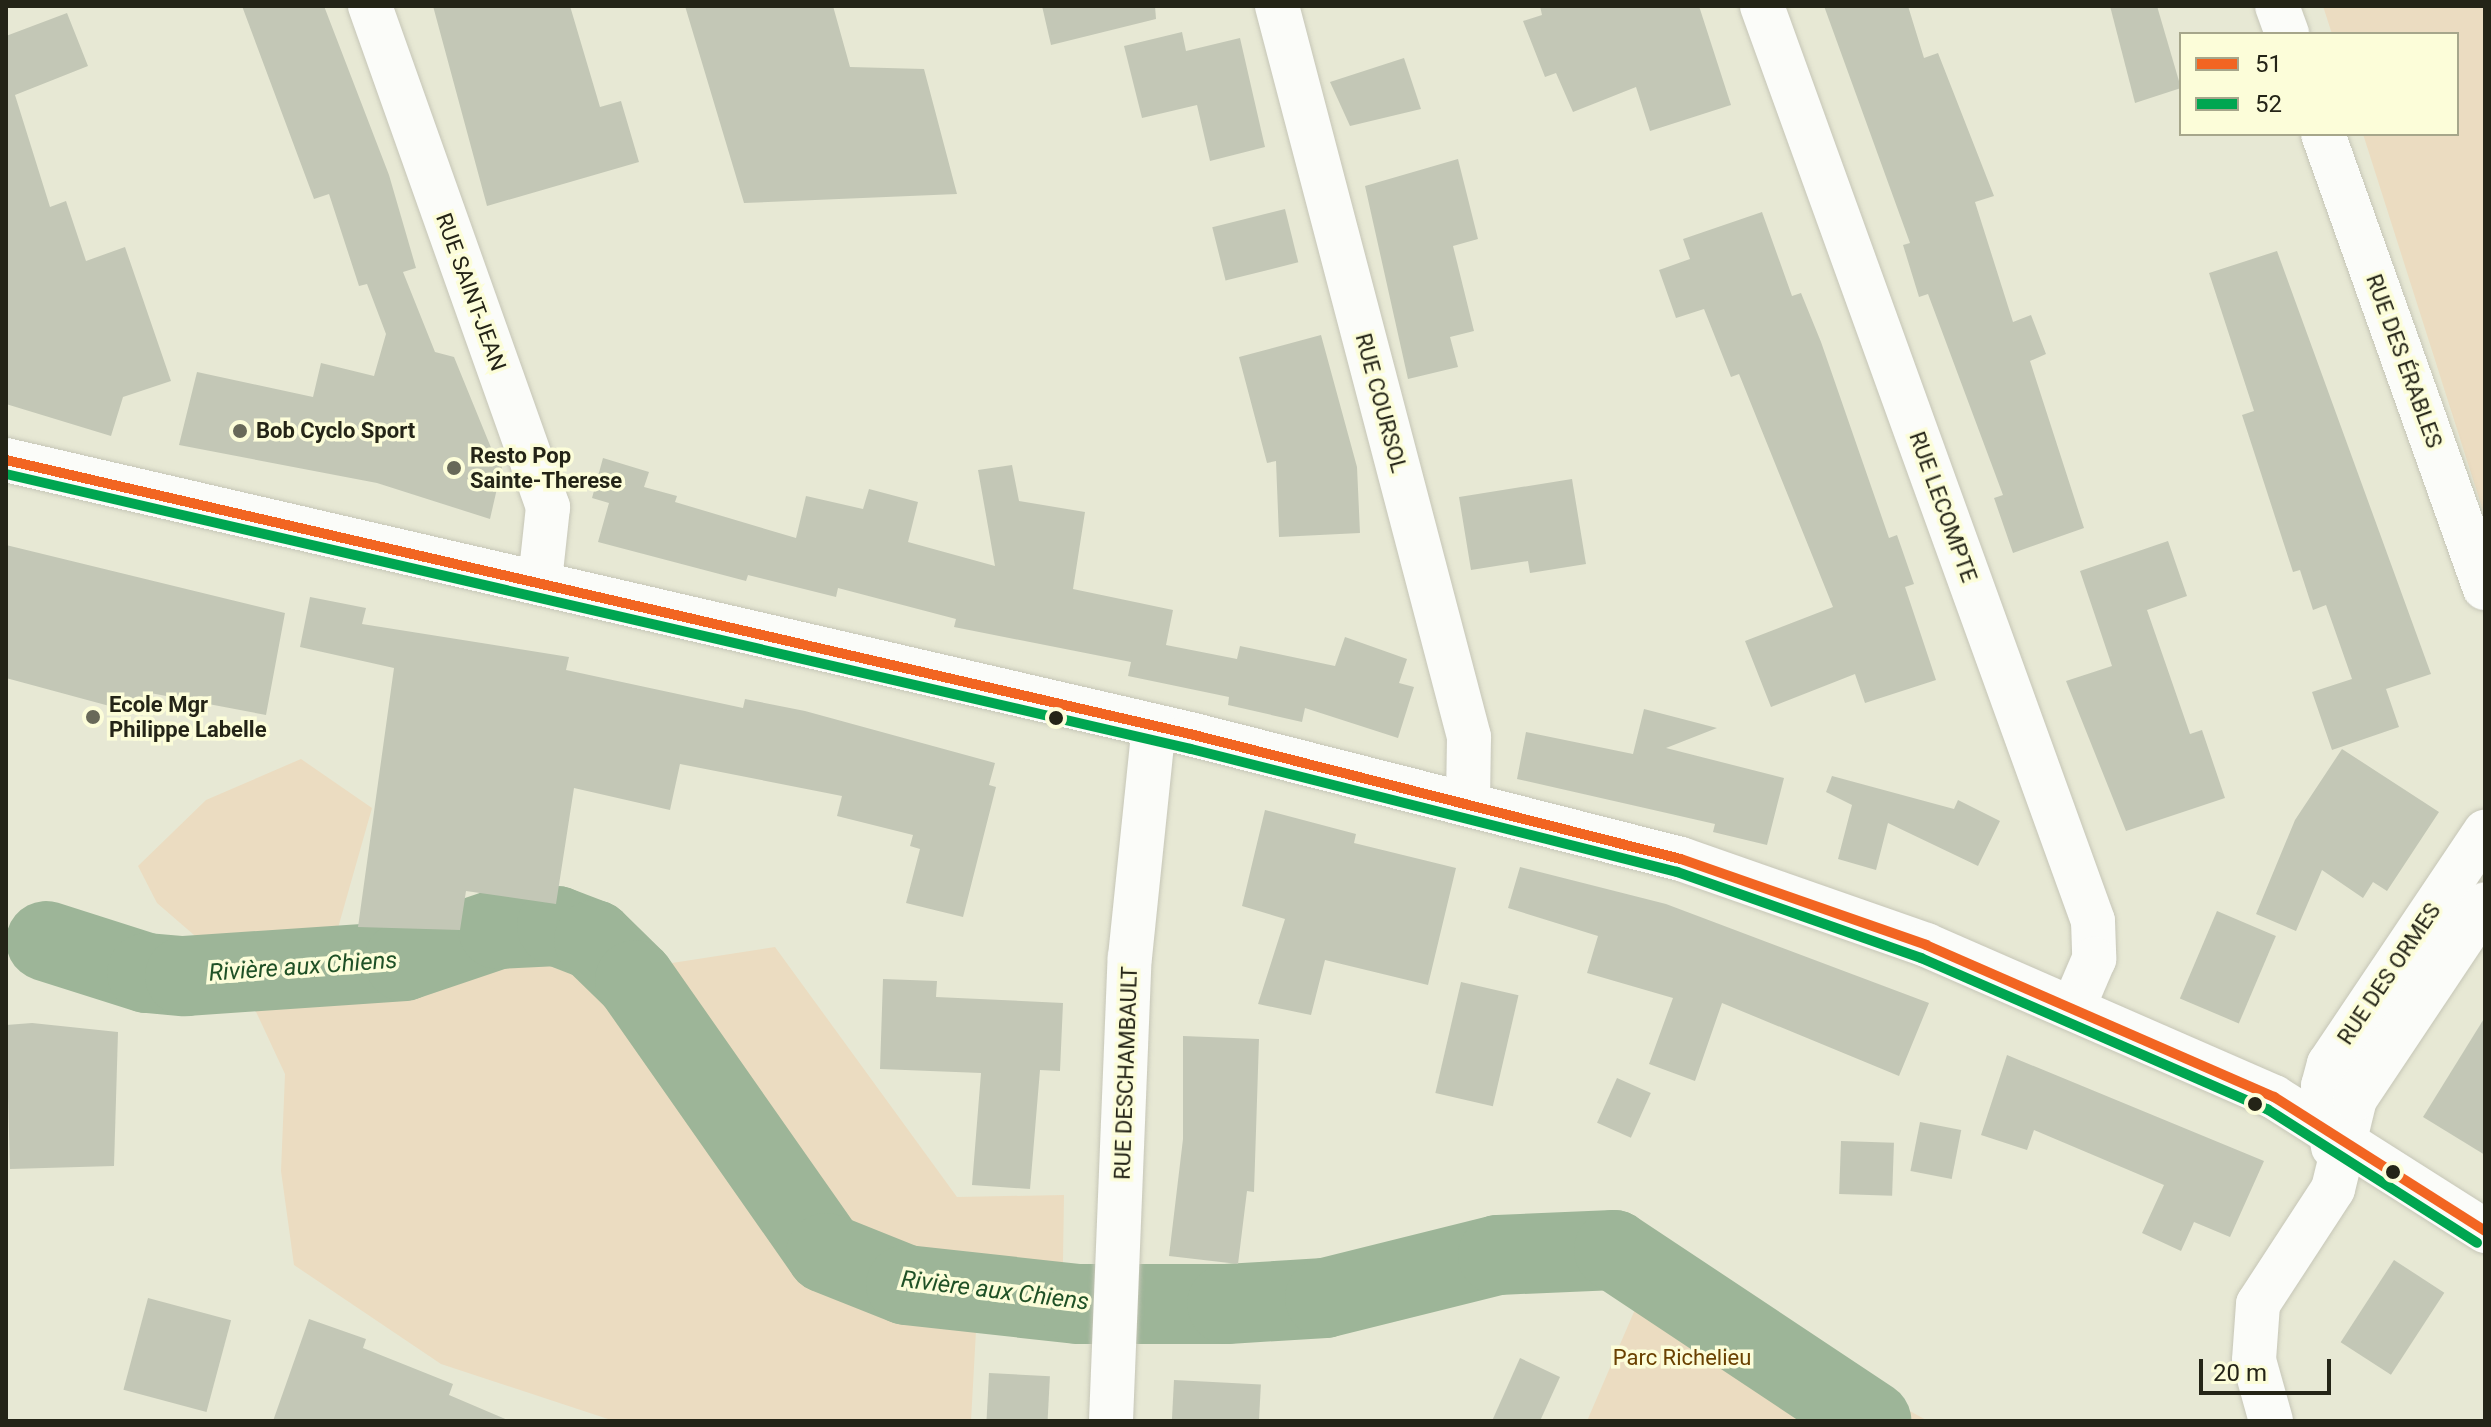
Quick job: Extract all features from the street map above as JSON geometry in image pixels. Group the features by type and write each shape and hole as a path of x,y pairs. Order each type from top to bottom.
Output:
{"street":[{"name":"RUE SAINT-JEAN","path":"370,6 548,507 540,581"},
{"name":"RUE COURSOL","path":"1277,6 1469,737 1468,802"},
{"name":"RUE LECOMPTE","path":"1762,6 2093,921 2094,959 2073,1008"},
{"path":"2277,6 2286,32"},
{"name":"RUE DES ÉRABLES","path":"2324,136 2485,588"},
{"path":"6,460 540,581 1468,802 1794,895 2073,1008 2337,1131 2485,1231"},
{"name":"RUE DESCHAMBAULT","path":"1111,1421 1131,943 1154,726"},
{"name":"RUE DES ORMES","path":"2337,1131 2329,1064 2485,832"},
{"name":"RUE DES ORMES","path":"2337,1131 2485,904"},
{"path":"2271,1421 2254,1360 2253,1321 2268,1284 2333,1189 2337,1131"}],"green space":[{"path":"2323,6 2485,6 2485,517 2364,136 2459,136 2459,32 2331,32"},
{"path":"301,759 372,808 338,928 456,972 510,904 587,916 672,963 775,947 957,1197 1064,1195 1062,1325 976,1331 971,1421 614,1421 441,1364 294,1265 281,1171 285,1074 238,973 157,903 138,866 206,800"},
{"name":"Parc Richelieu","path":"1652,1270 1928,1421 1587,1421"}],"building":[{"path":"242,6 324,6 389,175 416,268 403,272 435,352 454,357 494,455 504,458 490,519 377,483 179,445 197,372 313,397 321,363 374,376 386,334 367,284 359,286 329,194 314,199"},
{"path":"433,6 570,6 600,107 621,101 639,162 487,206"},
{"path":"685,6 833,6 850,67 924,69 957,194 744,203"},
{"path":"1042,6 1155,6 1156,19 1051,45"},
{"path":"1540,6 1699,6 1731,105 1650,131 1636,87 1573,112 1556,73 1545,77 1523,21 1542,15"},
{"path":"1824,6 1908,6 1924,58 1938,53 1994,196 1975,202 2013,322 2031,315 2046,354 2030,361 2084,528 2013,553 1994,498 2003,495 1928,294 1919,297 1903,245 1910,243"},
{"path":"2110,6 2157,6 2179,81 2179,89 2135,103"},
{"path":"67,13 88,66 15,95 50,207 66,201 86,261 125,247 171,381 123,397 111,436 6,404 6,36"},
{"path":"1182,32 1186,51 1240,38 1265,147 1210,161 1197,105 1142,118 1124,46"},
{"path":"1404,58 1421,109 1350,126 1330,82"},
{"path":"1458,159 1478,239 1453,246 1474,331 1450,337 1458,367 1408,379 1365,186"},
{"path":"1285,209 1298,262 1226,281 1212,227"},
{"path":"1762,212 1792,296 1801,293 1821,342 1889,538 1897,535 1914,584 1905,587 1936,680 1865,703 1855,674 1771,707 1745,641 1833,607 1739,374 1731,377 1704,309 1676,318 1659,270 1690,259 1683,239"},
{"path":"2277,251 2431,674 2386,689 2399,727 2332,750 2312,692 2352,679 2326,605 2313,610 2300,570 2293,572 2242,415 2254,411 2209,273"},
{"path":"1321,335 1357,467 1360,533 1279,537 1276,461 1267,463 1239,357"},
{"path":"603,458 649,472 644,487 677,496 675,502 796,538 806,496 863,509 869,489 918,502 908,542 995,566 978,470 1012,465 1019,501 1085,512 1073,589 1173,610 1166,645 1237,659 1240,646 1335,666 1345,637 1407,659 1399,683 1414,687 1398,738 1305,708 1302,722 1228,705 1229,697 1128,676 1131,662 954,627 956,619 838,588 836,597 748,575 746,581 598,542 609,503 592,498"},
{"path":"1572,479 1586,564 1530,573 1528,561 1471,570 1459,497"},
{"path":"2168,541 2187,596 2147,610 2190,734 2202,730 2225,798 2126,831 2066,681 2112,666 2080,571"},
{"path":"6,545 285,613 266,715 145,692 139,714 6,678"},
{"path":"310,597 366,608 362,624 569,657 566,670 743,708 745,699 805,711 995,763 989,785 996,787 963,917 906,903 920,849 910,846 913,835 837,816 842,796 680,764 670,810 574,788 556,904 466,891 460,930 358,927 394,668 300,647"},
{"path":"1644,709 1717,728 1666,748 1784,778 1767,845 1713,832 1715,824 1517,779 1526,732 1633,754"},
{"path":"2342,749 2439,812 2387,891 2373,882 2363,898 2322,870 2296,931 2256,914 2295,820"},
{"path":"1832,776 1954,809 1958,800 2000,821 1978,866 1888,823 1876,870 1838,859 1852,805 1826,792"},
{"path":"1265,810 1356,834 1354,843 1456,868 1428,985 1325,960 1311,1015 1258,1004 1285,919 1242,906"},
{"path":"1520,867 1666,904 1929,1003 1899,1076 1722,1003 1695,1081 1649,1064 1673,998 1587,973 1598,936 1508,908"},
{"path":"2217,911 2276,936 2239,1023 2180,998"},
{"path":"883,979 937,981 936,997 1063,1003 1060,1071 1040,1070 1030,1189 972,1185 981,1073 880,1069"},
{"path":"1461,982 1518,995 1493,1106 1435,1093"},
{"path":"2485,1017 2485,1155 2423,1117"},
{"path":"32,1023 118,1032 114,1166 10,1169 6,1025"},
{"path":"1183,1036 1259,1039 1254,1192 1247,1191 1238,1264 1169,1256 1183,1139"},
{"path":"2007,1055 2264,1161 2230,1237 2194,1222 2181,1251 2142,1233 2164,1185 2034,1130 2027,1150 1981,1135"},
{"path":"1617,1078 1651,1093 1631,1138 1597,1123"},
{"path":"1920,1122 1961,1130 1952,1179 1910,1171"},
{"path":"1841,1141 1894,1143 1892,1196 1839,1194"},
{"path":"2394,1260 2444,1293 2391,1375 2341,1342"},
{"path":"148,1298 231,1320 206,1412 123,1390"},
{"path":"309,1319 366,1339 363,1348 453,1384 449,1395 510,1421 273,1421"},
{"path":"1520,1358 1560,1377 1540,1421 1492,1421"},
{"path":"989,1373 1050,1376 1048,1421 986,1421"},
{"path":"1174,1380 1261,1385 1259,1421 1172,1421"}],"waterway":[{"name":"Rivière aux Chiens","path":"46,941 147,973 185,976 404,961 498,929 557,926 594,940 635,980 826,1253 906,1285 1078,1304 1227,1304 1325,1298 1498,1255 1614,1250 1871,1421"}],"transit line":[{"name":"51","path":"6,460 1194,735 1681,859 1926,945 2274,1097 2485,1231"},
{"name":"52","path":"6,474 1191,749 1677,872 1921,958 2267,1109 2477,1243"}],"place":[{"name":"Bob Cyclo Sport","path":"240,431"},
{"name":"Resto Pop Sainte-Therese","path":"454,468"},
{"name":"Ecole Mgr Philippe Labelle","path":"93,717"}]}
